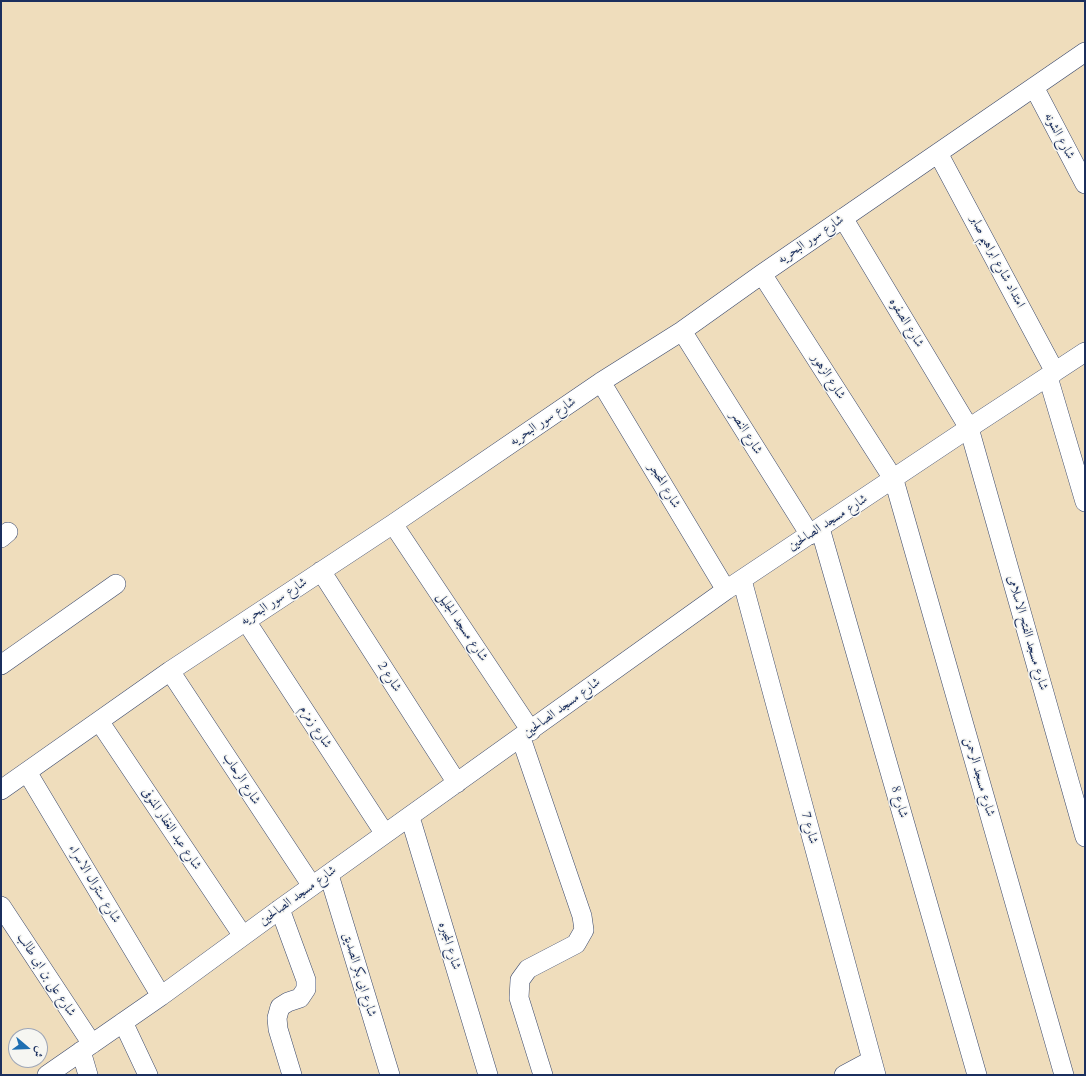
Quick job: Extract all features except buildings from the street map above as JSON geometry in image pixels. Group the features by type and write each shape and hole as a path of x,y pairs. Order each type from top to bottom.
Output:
{"street":[{"name":"شارع سور البحريه","path":"1,790 170,671 393,524 601,382 682,331 762,274 1085,52"},
{"name":"شارع الشونه","path":"1034,87 1085,184"},
{"name":"امتداد شارع ابراهيم صابر","path":"938,153 1052,375 1085,502"},
{"name":"شارع الصفوه","path":"843,218 969,428"},
{"name":"شارع الزهور","path":"762,274 894,480"},
{"name":"شارع النصر","path":"682,331 815,532"},
{"name":"شارع مسجد الصالحين","path":"47,1075 161,996 242,936 726,590 1085,352"},
{"name":"شارع المحجر","path":"601,382 726,590"},
{"name":"شارع مسجد الفتح الاسلامى","path":"969,428 1085,837"},
{"name":"شارع مسجد الرحمن","path":"894,480 1064,1075"},
{"name":"شارع مسجد الجليل","path":"393,524 526,734 582,916 584,930 576,944 528,969 520,980 519,998 542,1075"},
{"name":"شارع 8","path":"815,532 977,1075"},
{"name":"شارع 2","path":"321,571 457,783"},
{"name":"شارع 7","path":"742,580 874,1068"},
{"path":"1,665 116,584"},
{"name":"شارع زمزم","path":"246,621 385,834"},
{"name":"شارع الرحاب","path":"170,671 312,886"},
{"name":"شارع عبد الغفار المنوفى","path":"99,722 242,936"},
{"name":"شارع سنترال الاسراء","path":"27,772 161,996"},
{"name":"شارع المجبره","path":"410,817 488,1075"},
{"name":"شارع ابى بكر الصديق","path":"329,875 390,1075"},
{"name":"شارع على بن ابى طالب","path":"1,906 86,1048 88,1075"},
{"path":"280,910 306,980 306,989 300,998 288,1002 280,1007 277,1018 278,1029 292,1075"},
{"path":"123,1022 148,1075"},
{"path":"844,1075 874,1068"}]}
